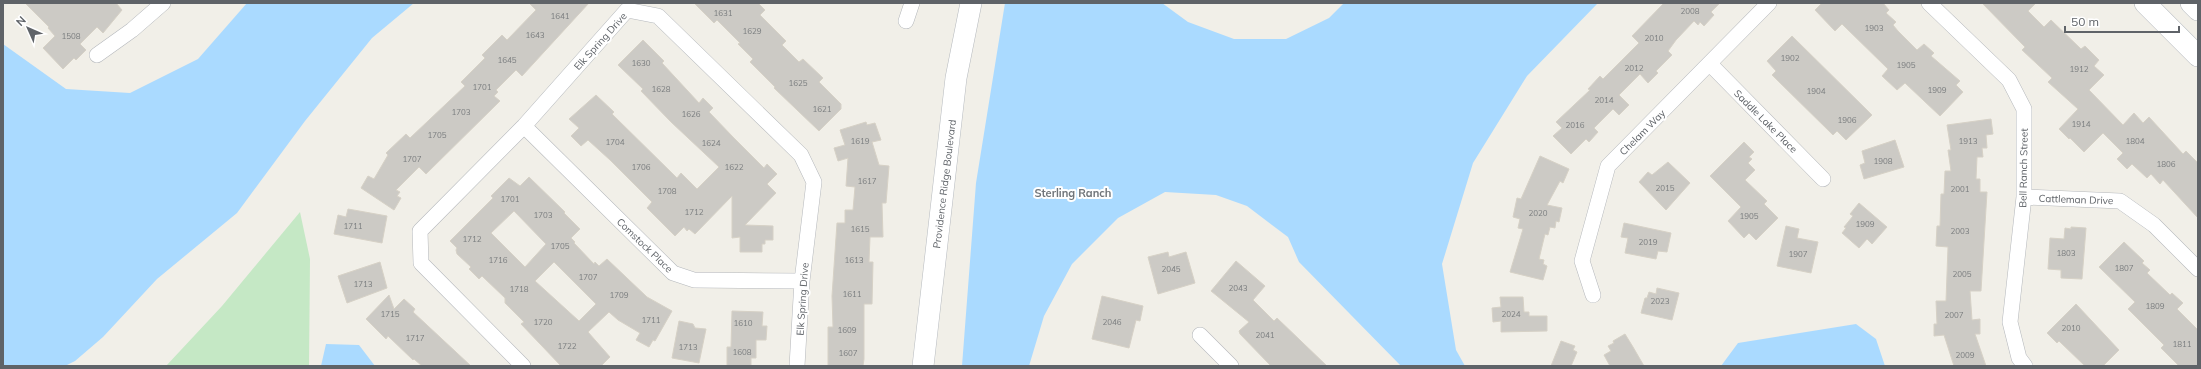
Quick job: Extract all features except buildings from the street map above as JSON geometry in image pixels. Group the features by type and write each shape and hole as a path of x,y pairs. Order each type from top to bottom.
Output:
{"street":[{"path":"97,55 132,30 164,3"},
{"path":"906,21 912,3"},
{"name":"Providence Ridge Boulevard","path":"923,366 956,78 971,3"},
{"name":"Chelam Way","path":"1593,295 1582,261 1608,166 1769,3"},
{"name":"Bell Ranch Street","path":"1928,3 2009,80 2024,109 2024,197 2010,322 2019,358 2025,366"},
{"path":"2145,3 2198,56"},
{"path":"2191,3 2198,10"},
{"name":"Elk Spring Drive","path":"523,366 421,263 420,231 524,126 627,10 658,16 801,156 814,182 802,281 797,366"},
{"name":"Saddle Lake Place","path":"1710,64 1823,179"},
{"name":"Comstock Place","path":"524,126 673,274 694,280 802,281"},
{"name":"Cattleman Drive","path":"2024,197 2120,201 2154,225 2198,270"},
{"path":"1200,335 1231,366"}],"green space":[{"path":"300,212 310,259 309,366 166,366 222,306"}],"water":[{"path":"247,3 414,3 372,38 305,121 237,213 157,279 103,337 75,361 65,366 3,365 3,44 66,89 130,93 198,59"},
{"path":"1005,3 1162,3 1188,22 1234,39 1286,39 1329,18 1344,3 1598,3 1527,76 1473,163 1442,264 1456,350 1465,366 1401,366 1299,262 1288,237 1247,206 1216,195 1165,192 1118,218 1072,264 1044,316 1029,366 962,366 976,183"},
{"path":"1856,324 1876,339 1885,366 1721,366 1738,343"},
{"path":"326,344 359,345 375,366 321,366"}],"district":[{"name":"Sterling Ranch","path":"1073,193"}]}
